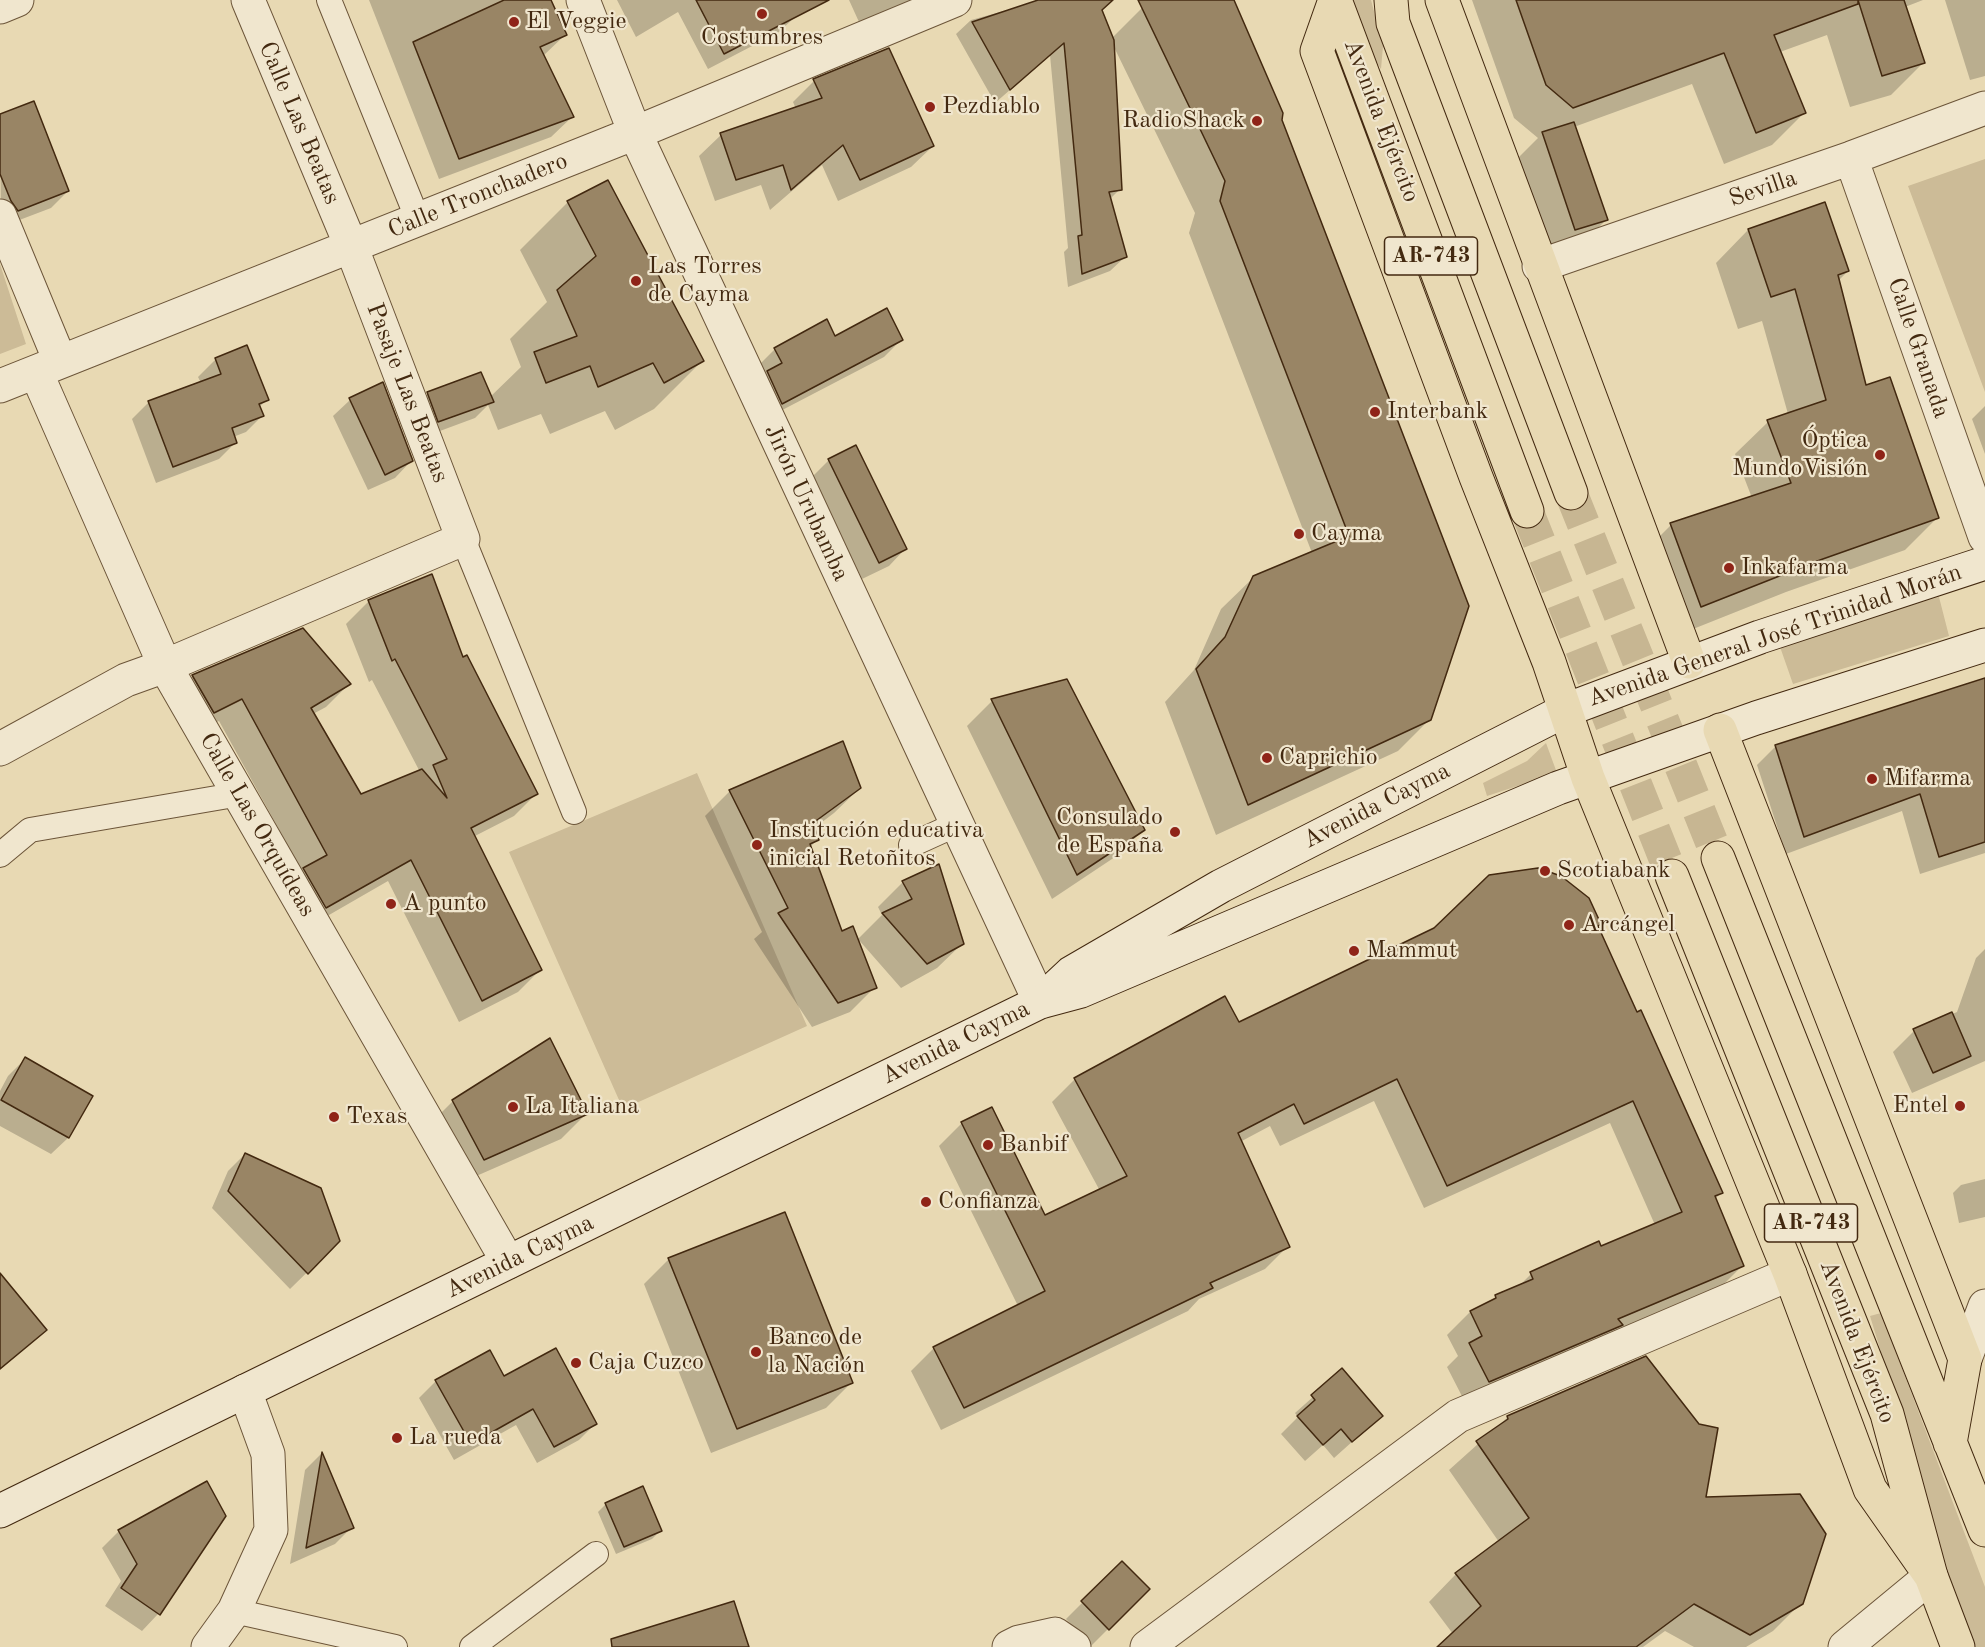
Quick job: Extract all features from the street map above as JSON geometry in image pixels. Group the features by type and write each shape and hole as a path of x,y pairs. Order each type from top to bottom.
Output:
{"main road":[{"name":"Avenida Ejército","path":"1335,0 1527,511"},
{"path":"1335,0 1317,51 1566,710 1588,778 1790,1274 1870,1489 1931,1576"},
{"name":"Avenida Ejército","path":"1391,0 1394,23 1571,493"},
{"path":"1442,0 1539,266 1689,662"},
{"path":"1720,730 1965,1359 1950,1443"},
{"name":"Avenida Ejército","path":"1719,858 1985,1530"},
{"name":"Avenida Ejército","path":"1672,876 1887,1414 1931,1576 1958,1647"}],"street":[{"path":"0,7 17,0"},
{"name":"Calle Las Beatas","path":"248,0 351,246"},
{"name":"Jirón Urubamba","path":"583,0 635,133 955,825 1040,1002"},
{"name":"Calle Tronchadero","path":"0,386 635,133 955,0"},
{"name":"Sevilla","path":"1539,266 1851,158 1985,108"},
{"name":"Calle Granada","path":"1851,158 1985,537"},
{"name":"Calle Las Orquídeas","path":"0,216 48,367 165,666 508,1262"},
{"name":"Pasaje Las Beatas","path":"351,246 463,539"},
{"path":"0,749 126,680 165,666 463,539"},
{"name":"Avenida General José Trinidad Morán","path":"1566,710 1689,662 1985,563"},
{"path":"1588,778 1720,730 1985,645"},
{"name":"Avenida Cayma","path":"1040,1002 1071,973 1221,886 1566,710"},
{"name":"Avenida Cayma","path":"0,1511 1040,1002 1081,991 1234,924 1558,788 1588,778"},
{"path":"1147,1647 1458,1416 1790,1274"},
{"path":"1965,1359 1985,1306"},
{"path":"208,1647 234,1611 271,1530 268,1454 245,1391"},
{"path":"1845,1647 1931,1576"},
{"path":"1009,1647 1018,1641 1055,1634 1074,1647"}],"lane":[{"path":"329,0 418,220"},
{"path":"463,539 574,812"},
{"path":"0,855 30,830 240,794"},
{"path":"911,845 955,825"},
{"path":"472,1647 596,1554"},
{"path":"234,1611 395,1647"}],"shaded area":[{"path":"1350,0 1371,0 1383,46 1381,69 1369,51"},
{"path":"1985,159 1985,392 1908,186"},
{"path":"0,264 26,344 0,354"},
{"path":"1939,597 1949,636 1793,684 1779,644"},
{"path":"1546,743 1557,773 1487,796 1483,783 1527,761"},
{"path":"697,773 807,1026 623,1109 509,852"},
{"path":"1881,1313 1985,1587 1985,1647 1975,1647 1951,1583 1870,1316"}],"building":[{"path":"504,0 551,0 567,35 540,47 574,117 459,159 413,42"},
{"path":"696,0 829,0 724,54"},
{"path":"1038,0 1113,0 1102,10 1114,40 1122,190 1109,192 1127,257 1082,274 1078,236 1082,235 1064,43 1010,90 972,22"},
{"path":"1138,0 1234,0 1283,113 1282,120 1469,606 1431,720 1248,805 1196,669 1225,637 1253,576 1349,536 1220,201 1225,181"},
{"path":"1516,0 1858,0 1858,4 1774,35 1806,113 1756,133 1724,53 1573,108 1546,85"},
{"path":"1858,0 1904,0 1925,63 1882,76"},
{"path":"889,48 934,146 860,180 843,145 791,190 783,165 736,180 720,133 822,98 813,79"},
{"path":"34,101 69,191 18,211 11,201 0,174 0,114"},
{"path":"1574,122 1608,220 1575,230 1542,132"},
{"path":"608,180 704,361 664,383 653,363 598,387 590,366 546,383 534,352 577,336 557,290 596,256 567,201"},
{"path":"1825,202 1849,271 1838,275 1866,385 1890,377 1939,518 1820,560 1701,607 1670,523 1791,483 1767,420 1826,400 1795,289 1771,297 1748,229"},
{"path":"887,308 903,340 782,404 767,371 782,363 774,348 827,319 835,336"},
{"path":"247,345 269,400 259,404 264,416 232,428 237,443 173,467 148,401 221,374 215,358"},
{"path":"481,372 494,402 438,422 427,392"},
{"path":"383,382 413,461 385,475 349,398"},
{"path":"856,445 907,549 879,563 828,459"},
{"path":"432,574 463,657 467,655 538,794 471,828 542,970 482,1001 411,860 326,908 303,868 327,855 242,699 214,713 192,675 303,628 351,684 311,708 361,794 422,769 447,798 433,765 447,759 395,659 392,661 368,600"},
{"path":"1985,678 1985,842 1939,857 1920,794 1804,837 1775,745"},
{"path":"1067,679 1145,830 1077,875 991,699"},
{"path":"843,741 861,788 813,823 819,840 810,844 842,931 853,926 877,988 838,1003 778,913 788,908 729,790"},
{"path":"939,864 964,944 927,964 882,913 912,899 902,881"},
{"path":"1538,868 1561,876 1589,898 1601,924 1598,926 1637,1012 1641,1010 1723,1193 1715,1196 1744,1266 1618,1319 1623,1325 1489,1382 1469,1343 1482,1336 1470,1311 1496,1298 1495,1295 1533,1279 1530,1272 1599,1241 1601,1246 1682,1212 1633,1101 1447,1186 1397,1079 1304,1124 1294,1104 1238,1133 1290,1247 1210,1283 1213,1288 964,1408 933,1347 1045,1291 961,1122 992,1107 1045,1215 1127,1176 1074,1078 1225,996 1239,1022 1434,928 1489,875"},
{"path":"1952,1012 1971,1056 1933,1073 1913,1029"},
{"path":"550,1038 588,1114 484,1160 452,1100"},
{"path":"25,1057 93,1096 69,1138 1,1100"},
{"path":"245,1153 321,1188 340,1241 308,1274 228,1191"},
{"path":"785,1212 853,1383 737,1429 668,1258"},
{"path":"0,1273 47,1330 0,1369"},
{"path":"556,1348 597,1424 554,1447 533,1409 471,1444 435,1380 490,1350 504,1376"},
{"path":"1646,1356 1699,1424 1718,1428 1706,1497 1800,1494 1826,1534 1803,1604 1750,1635 1694,1604 1636,1647 1437,1647 1481,1606 1455,1573 1529,1518 1476,1441 1508,1419 1507,1416"},
{"path":"1342,1368 1383,1416 1352,1442 1341,1429 1323,1445 1297,1416 1315,1400 1311,1395"},
{"path":"322,1452 354,1528 306,1548"},
{"path":"207,1481 226,1516 160,1615 121,1588 137,1564 118,1530"},
{"path":"643,1486 662,1531 624,1547 605,1503"},
{"path":"1122,1561 1150,1589 1109,1630 1081,1601"},
{"path":"734,1601 749,1647 612,1647 611,1639"}],"tunnel":[{"path":"1571,493 1718,858"},
{"path":"1527,511 1672,876"}],"place":[{"name":"Costumbres","path":"762,14"},
{"name":"El Veggie","path":"514,22"},
{"name":"Pezdiablo","path":"930,107"},
{"name":"RadioShack","path":"1257,121"},
{"name":"Las Torres de Cayma","path":"636,281"},
{"name":"Interbank","path":"1375,412"},
{"name":"Óptica MundoVisión","path":"1880,455"},
{"name":"Cayma","path":"1299,534"},
{"name":"Inkafarma","path":"1729,568"},
{"name":"Caprichio","path":"1267,758"},
{"name":"Mifarma","path":"1872,779"},
{"name":"Consulado de España","path":"1175,832"},
{"name":"Institución educativa inicial Retoñitos","path":"757,845"},
{"name":"Scotiabank","path":"1545,871"},
{"name":"A punto","path":"391,904"},
{"name":"Arcángel","path":"1569,925"},
{"name":"Mammut","path":"1354,951"},
{"name":"Entel","path":"1960,1106"},
{"name":"La Italiana","path":"513,1107"},
{"name":"Texas","path":"334,1117"},
{"name":"Banbif","path":"988,1145"},
{"name":"Confianza","path":"926,1202"},
{"name":"Banco de la Nación","path":"756,1352"},
{"name":"Caja Cuzco","path":"576,1363"},
{"name":"La rueda","path":"397,1438"}]}
